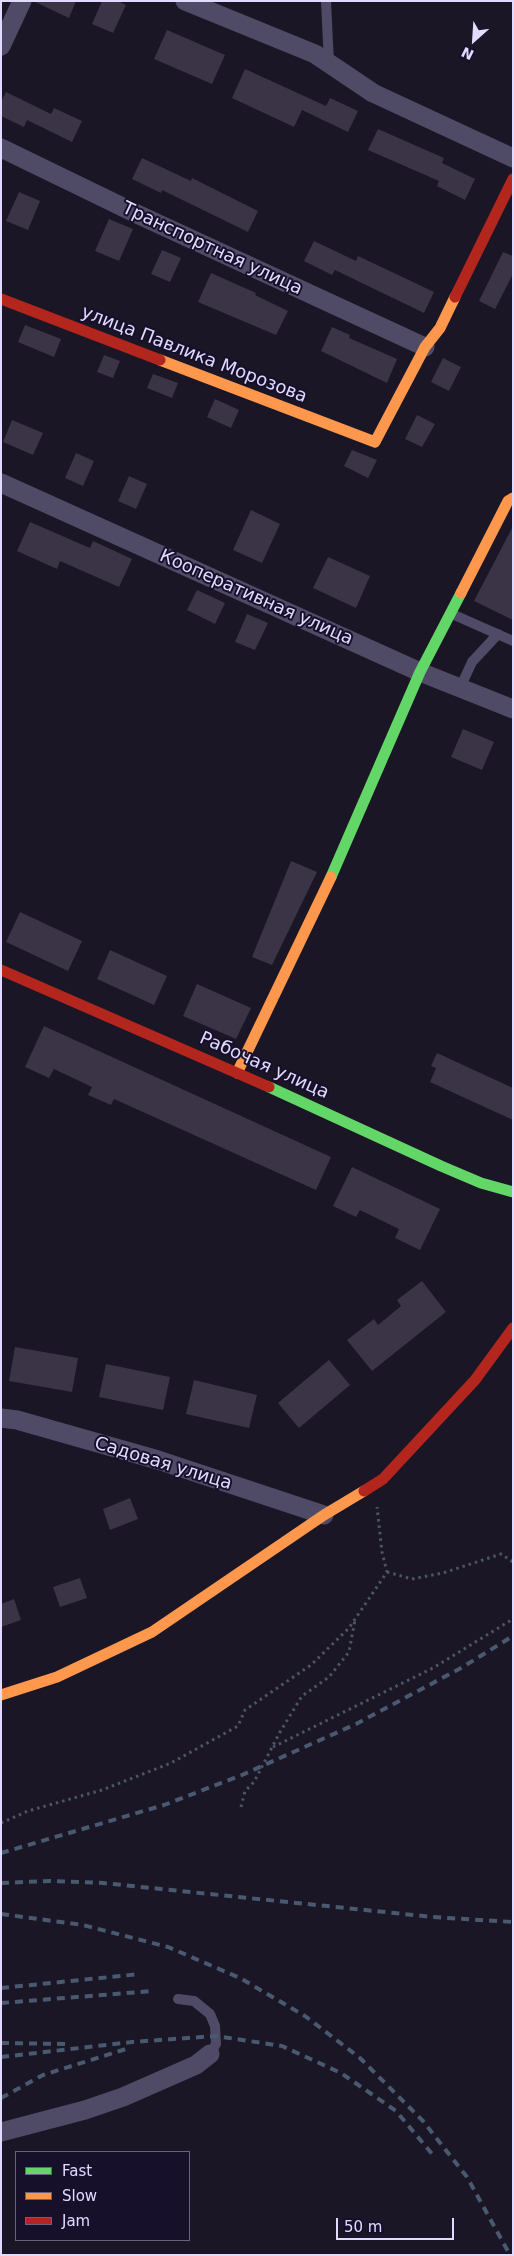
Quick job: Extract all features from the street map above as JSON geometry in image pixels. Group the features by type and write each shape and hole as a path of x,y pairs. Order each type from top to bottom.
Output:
{"street":[{"path":"1,46 22,1"},
{"path":"185,1 315,54 373,93 513,158"},
{"name":"Транспортная улица","path":"1,148 136,214 425,347"},
{"path":"425,347 440,328 513,179"},
{"name":"улица Павлика Морозова","path":"1,300 375,442 425,347"},
{"name":"Кооперативная улица","path":"1,482 420,672 513,709"},
{"path":"237,1072 343,853 420,672 508,501 513,498"},
{"name":"Рабочая улица","path":"1,970 237,1072 441,1166 481,1183 513,1192"},
{"path":"1,1695 57,1677 152,1632 324,1515 383,1479 475,1380 513,1328"},
{"name":"Садовая улица","path":"1,1418 17,1420 158,1460 324,1515"},
{"path":"1,2132 85,2110 123,2097 196,2065 210,2054"}],"lane":[{"path":"326,1 329,64"},
{"path":"450,613 513,641"},
{"path":"460,688 472,662 498,634"},
{"path":"178,1999 194,2001 210,2014 215,2026 216,2044 210,2054"}],"path":[{"path":"1,1823 28,1811 102,1790 171,1763 238,1726 245,1710 312,1665 349,1628 387,1572 376,1509 383,1479"},
{"path":"387,1572 412,1580 443,1573 501,1554 513,1562"},
{"path":"241,1807 245,1791 254,1782 302,1696 329,1677 349,1652 356,1617"},
{"path":"273,1747 433,1668 513,1619"}],"building":[{"path":"33,1 76,1 69,18"},
{"path":"102,1 118,1 126,5 113,33 92,24"},
{"path":"167,30 225,55 212,84 154,59"},
{"path":"245,69 326,106 330,98 358,111 348,132 302,110 294,127 232,98"},
{"path":"6,92 51,114 54,108 82,121 72,142 27,120 24,127 1,116 1,102"},
{"path":"378,129 444,158 442,163 475,179 465,200 437,186 439,181 368,150"},
{"path":"142,158 191,181 192,178 258,211 248,232 162,190 161,193 132,179"},
{"path":"19,192 40,201 28,230 6,221"},
{"path":"109,219 133,229 119,261 95,251"},
{"path":"314,241 356,261 358,256 434,292 424,313 335,270 332,275 304,261"},
{"path":"162,250 181,258 170,282 151,274"},
{"path":"503,252 513,256 513,274 495,309 479,301"},
{"path":"211,273 256,293 255,295 288,311 276,335 198,302"},
{"path":"25,325 61,339 54,357 18,342"},
{"path":"332,327 350,335 349,338 397,359 387,383 321,351"},
{"path":"104,355 120,361 113,378 97,372"},
{"path":"443,358 461,367 449,391 431,382"},
{"path":"153,374 178,383 172,398 147,388"},
{"path":"215,399 239,410 231,428 207,417"},
{"path":"417,415 435,424 422,447 405,439"},
{"path":"12,420 43,433 33,455 3,442"},
{"path":"352,450 377,460 368,478 344,466"},
{"path":"76,453 94,461 83,486 65,478"},
{"path":"129,476 147,484 136,509 118,501"},
{"path":"251,510 280,524 262,563 233,550"},
{"path":"30,522 90,548 93,541 132,559 119,587 60,561 57,569 17,551"},
{"path":"513,526 513,620 474,601"},
{"path":"328,557 370,576 356,608 313,588"},
{"path":"197,590 225,603 215,624 187,610"},
{"path":"247,614 268,623 255,650 235,642"},
{"path":"463,729 494,742 482,770 451,757"},
{"path":"291,861 317,872 272,965 252,957"},
{"path":"20,912 82,941 68,971 6,942"},
{"path":"110,950 167,976 154,1005 97,979"},
{"path":"197,984 251,1008 236,1039 183,1016"},
{"path":"44,1026 331,1157 316,1190 114,1099 111,1105 88,1095 92,1087 54,1069 49,1078 25,1067"},
{"path":"437,1053 513,1088 513,1120 430,1082 436,1068 431,1066"},
{"path":"352,1167 440,1209 420,1250 395,1238 399,1229 360,1210 356,1217 333,1206"},
{"path":"422,1281 446,1312 372,1371 347,1340 374,1319 378,1325 401,1306 397,1300"},
{"path":"15,1347 78,1358 72,1392 9,1381"},
{"path":"329,1360 350,1385 299,1428 278,1403"},
{"path":"106,1364 170,1377 163,1410 99,1397"},
{"path":"194,1380 257,1395 249,1428 186,1414"},
{"path":"130,1498 138,1519 110,1530 103,1509"},
{"path":"80,1578 87,1598 60,1607 53,1587"},
{"path":"14,1599 21,1620 1,1627 1,1604"}],"railway":[{"path":"1,1853 164,1805 242,1775 356,1724 461,1668 513,1636"},
{"path":"1,1883 50,1881 103,1883 433,1917 513,1922"},
{"path":"1,1914 83,1925 168,1947 240,1978 305,2016 360,2058 423,2121 467,2177 510,2255"},
{"path":"1,1988 140,1974"},
{"path":"1,2003 153,1991"},
{"path":"1,2057 132,2042 216,2036 282,2046 341,2073 396,2111 433,2155"},
{"path":"1,2043 66,2044"},
{"path":"1,2098 43,2075 126,2049"}],"traffic: fast":[{"path":"331,877 420,672 461,593"},
{"path":"269,1087 441,1166 481,1183 513,1192"}],"traffic: slow":[{"path":"160,360 375,442 425,347 440,328 455,297"},
{"path":"461,593 508,501 513,498"},
{"path":"237,1073 331,877"},
{"path":"1,1695 57,1677 152,1632 324,1515 364,1491"}],"traffic: jam":[{"path":"455,297 513,179"},
{"path":"1,299 160,360"},
{"path":"1,970 269,1087"},
{"path":"364,1491 383,1479 475,1380 513,1328"}]}
